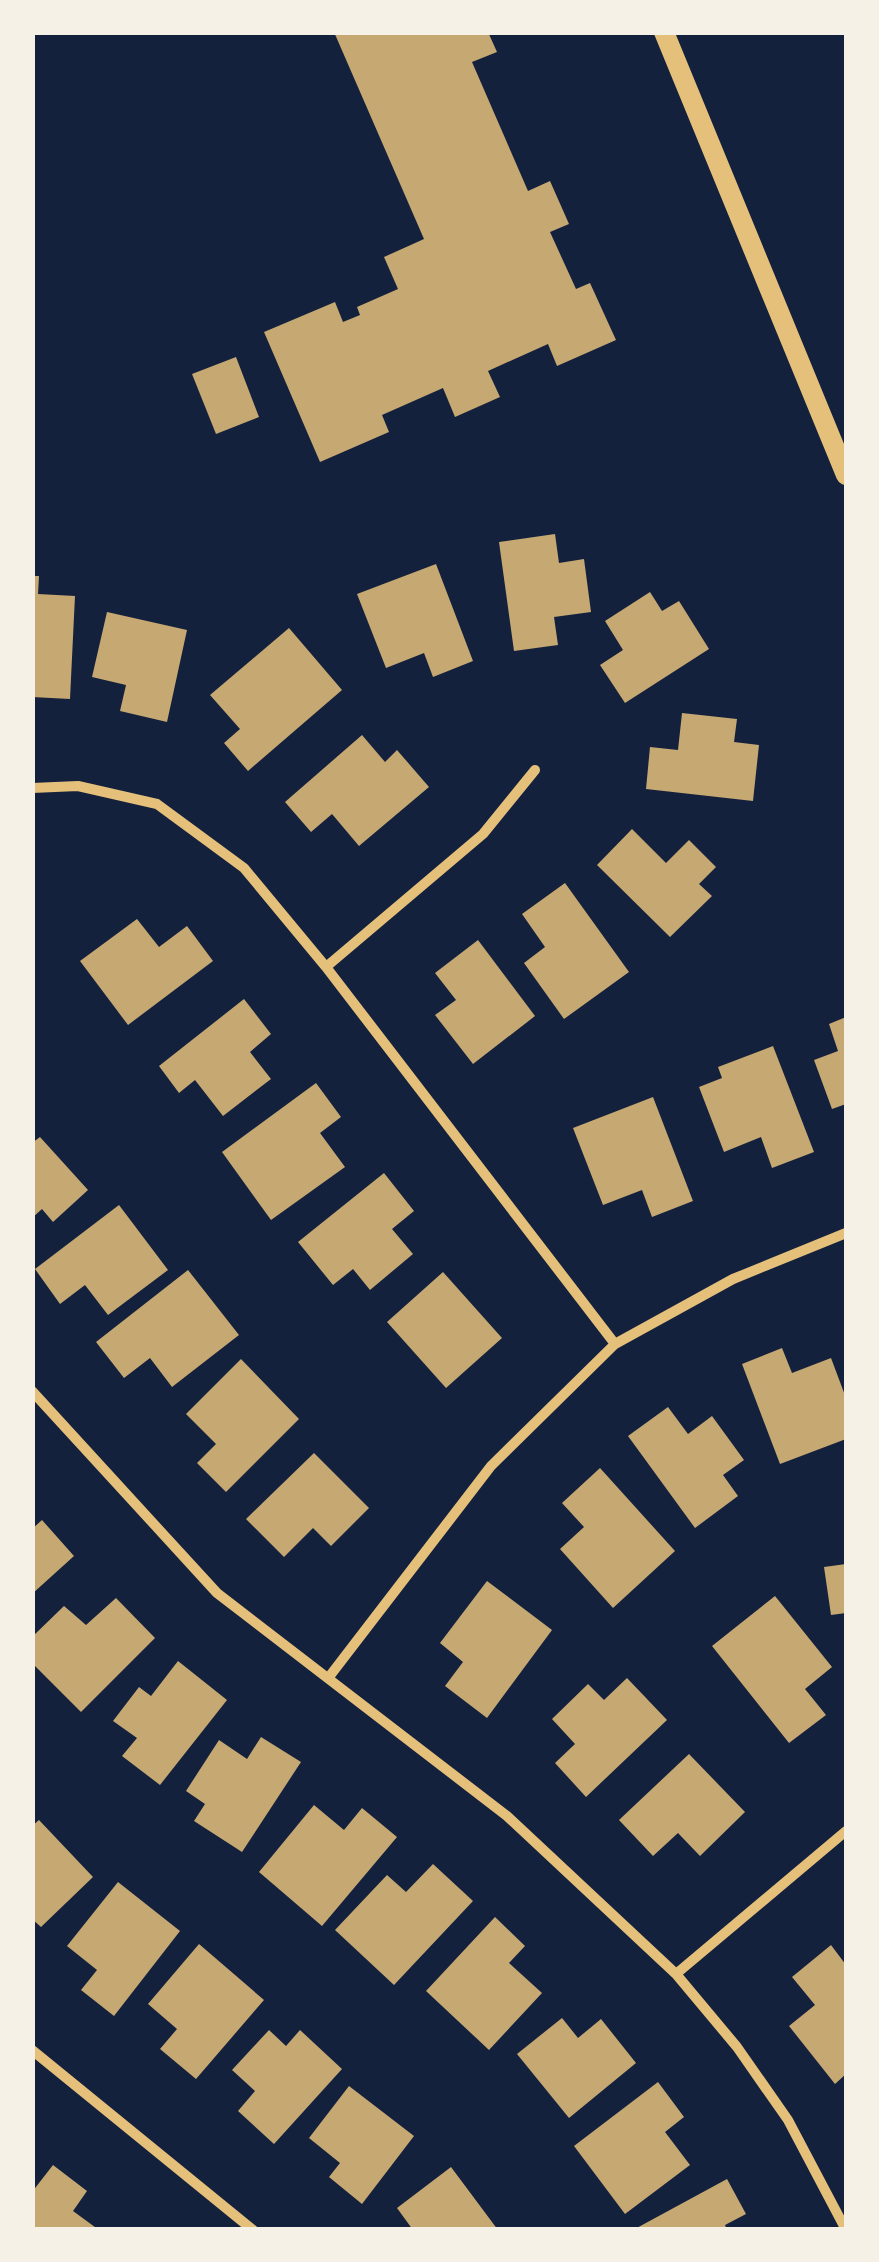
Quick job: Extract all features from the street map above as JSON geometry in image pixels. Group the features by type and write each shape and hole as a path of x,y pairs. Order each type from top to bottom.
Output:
{"main road":[{"path":"664,32 846,476"}],"street":[{"path":"326,966 483,834 535,770"},
{"path":"32,788 78,786 157,804 244,868 326,966 615,1344"},
{"path":"328,1677 491,1466 615,1344 733,1279 846,1233"},
{"path":"32,1391 218,1593 507,1816 676,1974 738,2047 788,2120 846,2230"},
{"path":"676,1974 846,1832"},
{"path":"32,2050 254,2230"}],"building":[{"path":"334,32 488,32 497,52 472,62 528,191 550,181 569,224 550,232 576,289 590,283 616,340 557,366 548,344 488,371 500,397 455,417 443,388 382,415 389,432 320,462 264,332 335,302 343,322 360,315 357,307 398,289 384,257 424,239"},
{"path":"236,357 259,417 216,434 192,374"},
{"path":"555,534 559,563 584,559 591,612 554,617 558,645 514,651 499,542"},
{"path":"436,564 473,661 433,677 424,653 386,668 357,594"},
{"path":"32,576 39,576 38,594 75,596 70,699 32,697"},
{"path":"650,592 662,611 679,601 709,649 625,703 600,665 623,650 605,621"},
{"path":"107,612 187,630 167,722 120,711 126,685 92,677"},
{"path":"289,628 342,690 248,771 224,743 240,729 210,695"},
{"path":"682,713 737,719 734,742 759,745 753,801 646,789 650,747 678,750"},
{"path":"362,735 385,762 397,750 429,787 359,846 332,814 311,832 285,802"},
{"path":"632,829 666,863 689,840 716,867 699,884 712,896 670,937 597,865"},
{"path":"565,883 629,972 564,1019 524,963 545,947 522,914"},
{"path":"137,919 159,947 187,926 213,961 128,1025 80,961"},
{"path":"478,940 535,1016 473,1064 435,1015 456,1000 435,973"},
{"path":"244,999 271,1034 250,1052 271,1079 223,1116 195,1080 179,1093 159,1066"},
{"path":"846,1017 846,1104 832,1109 814,1060 838,1051 829,1024"},
{"path":"773,1046 814,1152 772,1168 761,1137 724,1152 699,1087 722,1078 718,1067"},
{"path":"316,1083 341,1117 320,1133 345,1167 271,1220 222,1152"},
{"path":"653,1097 693,1201 652,1217 642,1190 603,1205 573,1128"},
{"path":"40,1137 88,1190 53,1222 42,1209 32,1218 32,1143"},
{"path":"384,1173 414,1211 392,1229 413,1254 370,1290 353,1269 333,1285 298,1242"},
{"path":"119,1205 168,1270 108,1315 85,1285 60,1304 35,1269"},
{"path":"188,1270 239,1335 172,1387 150,1358 124,1378 96,1342"},
{"path":"443,1272 502,1338 446,1388 387,1322"},
{"path":"782,1348 792,1373 831,1358 846,1398 846,1439 780,1464 742,1364"},
{"path":"241,1359 299,1419 226,1492 197,1463 216,1444 186,1414"},
{"path":"668,1407 688,1434 712,1416 744,1460 723,1475 738,1496 695,1528 628,1436"},
{"path":"314,1453 369,1508 331,1546 313,1528 284,1557 246,1519"},
{"path":"600,1468 675,1551 613,1608 560,1549 584,1527 562,1503"},
{"path":"42,1520 74,1556 32,1594 32,1529"},
{"path":"846,1564 846,1613 831,1615 824,1567"},
{"path":"487,1581 552,1630 487,1718 445,1686 463,1662 440,1643"},
{"path":"775,1596 832,1667 805,1689 826,1715 789,1743 712,1646"},
{"path":"116,1598 155,1638 81,1712 32,1663 32,1637 64,1606 86,1625"},
{"path":"178,1661 227,1700 160,1785 122,1756 137,1738 113,1721 139,1687 151,1696"},
{"path":"627,1678 667,1720 586,1797 555,1763 575,1744 552,1719 588,1684 604,1700"},
{"path":"261,1737 301,1762 242,1852 194,1821 205,1804 186,1791 219,1740 247,1759"},
{"path":"689,1754 745,1812 700,1856 678,1833 653,1856 619,1820"},
{"path":"314,1805 344,1830 362,1808 397,1837 322,1926 259,1872"},
{"path":"39,1820 93,1877 41,1927 32,1919 32,1826"},
{"path":"433,1864 473,1901 394,1985 335,1930 387,1875 406,1892"},
{"path":"118,1882 180,1931 114,2016 81,1990 97,1970 67,1946"},
{"path":"495,1917 525,1946 509,1963 542,1993 489,2050 426,1991"},
{"path":"199,1944 264,2000 196,2079 160,2049 177,2029 148,2004"},
{"path":"831,1945 846,1965 846,2074 835,2084 789,2026 815,2005 792,1977"},
{"path":"562,2018 578,2038 601,2019 636,2063 569,2118 517,2054"},
{"path":"269,2030 286,2046 300,2030 342,2069 274,2144 238,2111 255,2091 232,2070"},
{"path":"658,2082 684,2117 665,2132 690,2165 625,2214 574,2146"},
{"path":"349,2086 414,2136 362,2204 329,2177 340,2163 309,2138"},
{"path":"53,2165 87,2191 73,2211 99,2230 32,2230 32,2192"},
{"path":"451,2167 498,2230 413,2230 397,2208"},
{"path":"727,2179 746,2214 725,2225 727,2230 633,2230"}]}
